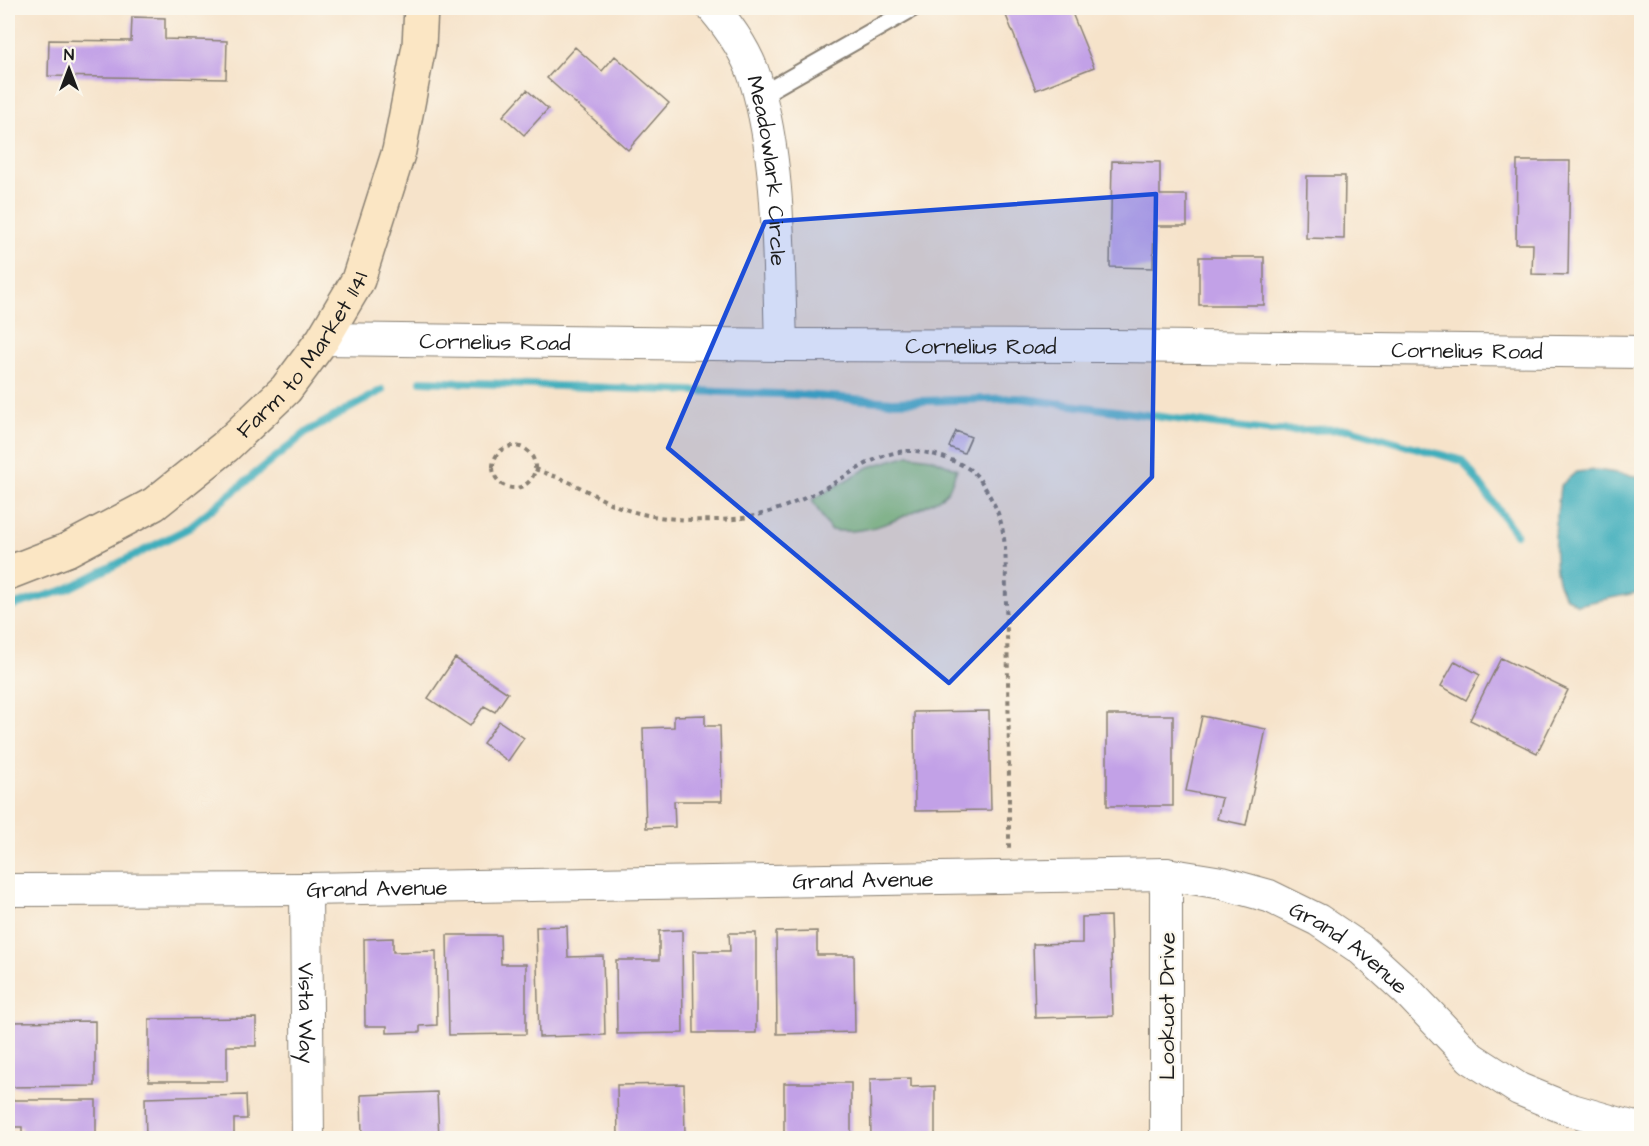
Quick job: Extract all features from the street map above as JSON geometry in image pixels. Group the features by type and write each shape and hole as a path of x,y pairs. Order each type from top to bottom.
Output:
{"street":[{"name":"Farm to Market 1141","path":"8,573 67,550 154,504 225,447 286,389 322,339 358,280 399,151 420,46 421,8"},
{"name":"Meadowlark Circle","path":"713,8 730,28 754,76 768,138 777,208 781,345"},
{"name":"Cornelius Road","path":"322,339 1641,352"},
{"name":"Grand Avenue","path":"8,890 306,889 1166,874 1222,883 1269,896 1318,920 1361,949 1406,990 1471,1058 1519,1089 1565,1108 1641,1128"},
{"name":"Lookuot Drive","path":"1166,874 1166,1138"},
{"name":"Vista Way","path":"306,889 308,1138"}],"lane":[{"path":"759,96 913,8"}],"path":[{"path":"518,446 532,457 535,469 529,483 521,488 511,489 502,485 495,478 494,459 509,447 518,446"},
{"path":"535,469 636,512 687,520 735,519 754,516 801,499 869,462 908,451 925,452 972,472 988,492 1003,528 1008,647 1009,876"}],"highlighted area":[{"path":"1156,194 1152,477 949,683 668,448 765,222"}],"green space":[{"path":"909,455 931,458 957,469 948,491 937,500 879,526 855,531 830,530 812,500 869,467"}],"water":[{"path":"1597,470 1641,477 1641,592 1577,605 1564,595 1558,582 1556,569 1555,541 1560,486 1576,472"}],"building":[{"path":"1003,8 1070,8 1094,67 1036,90"},
{"path":"132,17 165,18 165,39 227,41 226,79 48,76 49,40 131,41"},
{"path":"575,47 602,71 615,56 669,103 628,150 547,78"},
{"path":"527,90 548,109 524,135 503,116"},
{"path":"1112,161 1160,162 1160,195 1187,195 1187,226 1154,226 1153,268 1110,267"},
{"path":"1517,161 1570,161 1568,275 1532,274 1533,244 1516,244"},
{"path":"1307,176 1345,176 1344,239 1306,238"},
{"path":"1199,257 1264,257 1264,305 1199,305"},
{"path":"956,431 971,437 964,453 949,447"},
{"path":"455,658 508,693 495,712 484,706 470,726 428,698"},
{"path":"1501,658 1568,690 1537,753 1470,720"},
{"path":"1455,661 1480,675 1466,700 1441,686"},
{"path":"989,711 991,810 915,811 914,712"},
{"path":"705,715 705,726 720,726 722,801 674,801 675,827 646,828 643,728 674,727 674,716"},
{"path":"1107,715 1173,715 1173,806 1107,806"},
{"path":"1202,716 1266,729 1246,825 1217,819 1222,798 1186,791"},
{"path":"499,721 524,738 508,761 483,743"},
{"path":"1110,916 1113,1016 1035,1018 1033,944 1082,943 1082,917"},
{"path":"567,926 568,957 603,956 605,1035 539,1037 536,927"},
{"path":"682,930 683,1033 617,1034 616,960 659,960 659,931"},
{"path":"817,931 817,955 854,955 855,1032 777,1034 776,932"},
{"path":"729,933 756,933 756,1033 694,1033 693,951 730,951"},
{"path":"447,935 500,935 501,964 526,964 526,1034 449,1035"},
{"path":"393,938 393,952 436,951 437,1025 420,1026 420,1032 387,1033 387,1026 365,1026 364,939"},
{"path":"256,1018 256,1046 227,1046 227,1081 149,1081 149,1019"},
{"path":"95,1021 95,1086 8,1087 8,1022"},
{"path":"911,1078 911,1087 935,1086 935,1138 871,1138 870,1079"},
{"path":"784,1083 851,1083 851,1138 784,1138"},
{"path":"684,1084 685,1138 618,1138 617,1085"},
{"path":"437,1092 439,1138 362,1138 361,1095"},
{"path":"246,1095 247,1119 234,1119 234,1138 146,1138 145,1098"},
{"path":"8,1100 96,1100 96,1138 22,1138 22,1127 8,1127"}],"waterway":[{"path":"421,381 804,395 892,402 1018,398 1267,431 1350,429 1463,461 1516,534"},
{"path":"8,607 65,590 187,529 307,432 382,390"}]}
